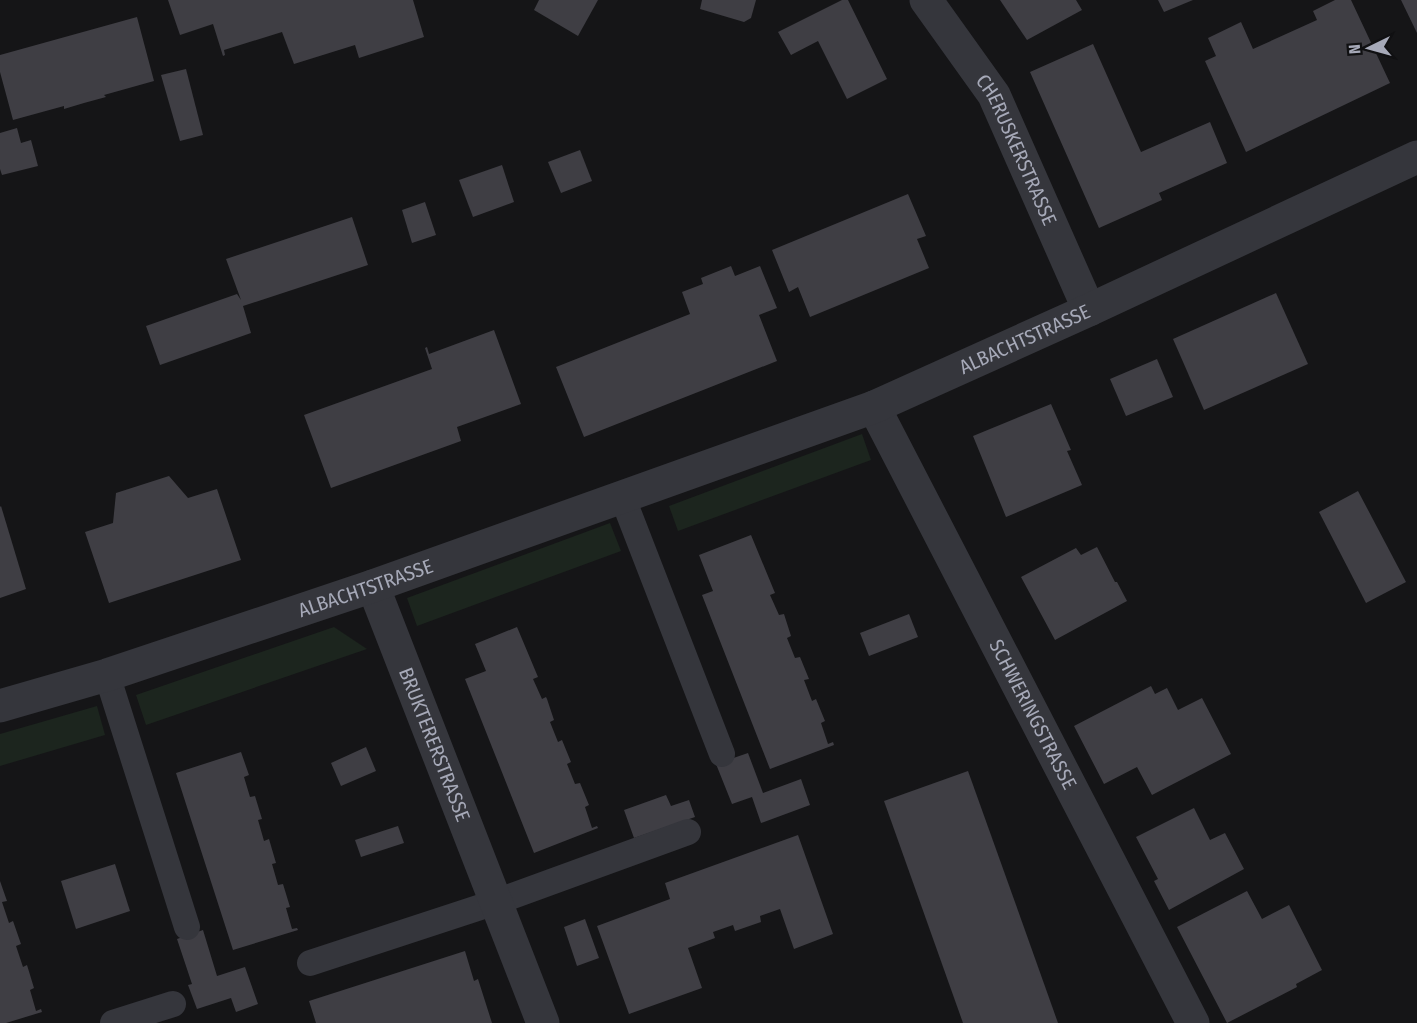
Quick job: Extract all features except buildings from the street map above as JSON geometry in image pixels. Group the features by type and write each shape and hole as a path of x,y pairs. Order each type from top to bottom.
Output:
{"street":[{"name":"CHERUSKERSTRASSE","path":"926,0 994,95 1089,310"},
{"name":"ALBACHTSTRASSE","path":"0,706 107,675 374,586 873,407 1089,310 1417,157"},
{"name":"SCHWERINGSTRASSE","path":"873,407 1193,1023"},
{"name":"BRUKTERERSTRASSE","path":"374,586 543,1023"}],"lane":[{"path":"622,496 722,754"},
{"path":"107,675 187,927"},
{"path":"310,963 496,902 688,832"},
{"path":"113,1023 173,1004"}],"shaded area":[{"path":"862,434 871,460 678,531 669,506"},
{"path":"610,523 621,551 417,626 407,598"},
{"path":"334,627 367,649 146,725 136,695"},
{"path":"97,706 105,735 0,766 0,734"}]}
